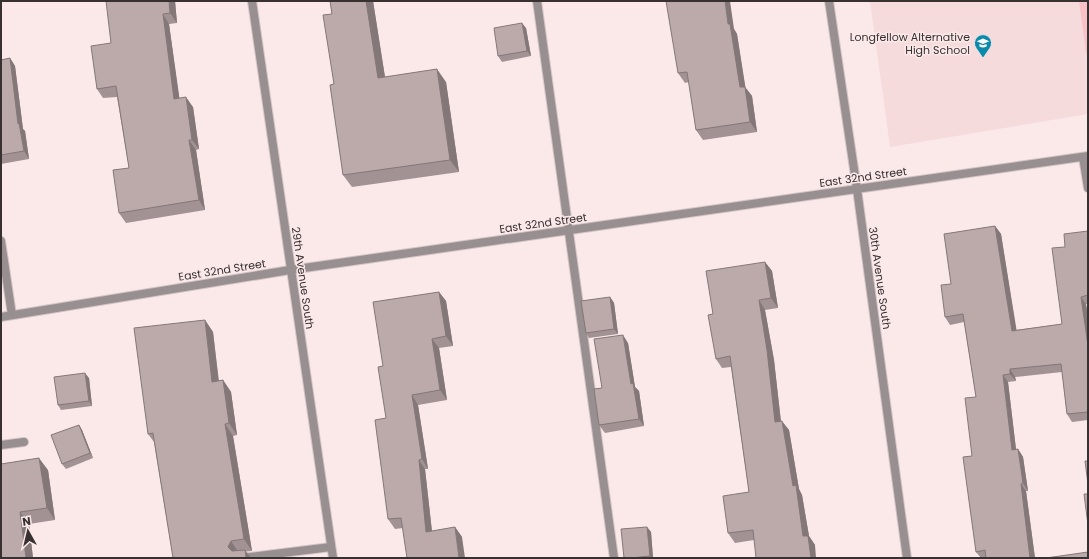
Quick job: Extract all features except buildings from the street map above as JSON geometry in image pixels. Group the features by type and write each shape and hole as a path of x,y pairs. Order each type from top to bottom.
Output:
{"street":[{"name":"29th Avenue South","path":"252,1 333,558"},
{"path":"537,1 614,558"},
{"name":"30th Avenue South","path":"829,1 857,189 907,558"},
{"name":"East 32nd Street","path":"1,317 290,270 1086,157"},
{"path":"1086,157 1088,188"},
{"path":"1,241 12,315"},
{"path":"1,445 24,442"},
{"path":"242,558 332,547"}],"shaded area":[{"name":"Longfellow Alternative High School","path":"870,1 1088,1 1088,114 890,147"},
{"path":"1079,1 1088,1 1088,53 1086,53"}],"place":[{"name":"Longfellow Alternative High School","path":"983,58"}]}
